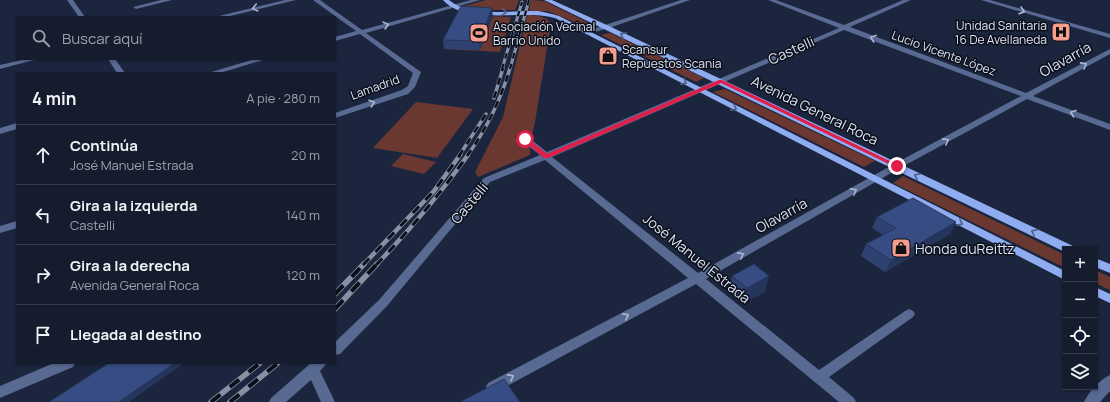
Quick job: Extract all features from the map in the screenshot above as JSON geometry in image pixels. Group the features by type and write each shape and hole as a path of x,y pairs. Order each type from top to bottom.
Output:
{"main road":[{"path":"446,0 452,7 474,12 543,13 557,17 1062,274"},
{"name":"Avenida General Roca","path":"547,0 607,27 1063,246"},
{"path":"1098,263 1110,269"},
{"path":"1098,293 1110,299"}],"street":[{"path":"70,0 81,16"},
{"path":"136,7 169,0"},
{"path":"222,16 293,0"},
{"path":"316,0 360,32"},
{"path":"336,39 476,0"},
{"path":"587,32 607,27 687,0"},
{"name":"Lucio Vicente López","path":"771,0 1110,127"},
{"name":"Castelli","path":"336,349 383,303 487,180 721,82 843,27 908,0"},
{"path":"984,0 1110,36"},
{"name":"Lamadrid","path":"336,116 405,92 411,87 416,75 415,70 360,32"},
{"name":"Olavarría","path":"485,391 698,278 875,180 897,166 1110,51"},
{"path":"0,67 31,60"},
{"path":"112,60 120,72"},
{"path":"216,72 259,60"},
{"path":"0,131 16,126"},
{"name":"José Manuel Estrada","path":"525,139 849,402"},
{"path":"0,230 16,224"},
{"path":"819,377 909,314"},
{"path":"0,392 66,364"},
{"path":"276,402 317,366 328,402"},
{"path":"1091,402 1110,381"}],"shaded area":[{"path":"486,0 519,0 515,10 480,10 464,6"},
{"path":"531,0 544,1 589,23 582,25 547,11 529,11"},
{"name":"Asociación Vecinal Barrio Unido","path":"461,15 511,17 500,52 444,49"},
{"path":"527,15 540,16 551,23 532,135 525,130 520,131 515,137 530,148 530,155 478,177 475,172 503,117"},
{"path":"610,33 704,78 696,82 601,35"},
{"path":"725,89 875,161 864,167 713,92"},
{"path":"416,102 473,109 437,158 373,148"},
{"path":"403,154 436,162 424,174 391,166"},
{"path":"903,176 1062,254 1062,267 893,183"},
{"path":"1098,271 1110,277 1110,290 1098,284"}],"building":[{"path":"461,6 492,8 479,41 443,40"},
{"name":"Honda duReittz","path":"913,198 956,222 891,260 866,244 896,228 877,217"},
{"path":"754,264 769,276 747,288 732,276"},
{"path":"107,364 174,364 119,402 49,402"},
{"path":"504,379 520,402 460,402"}],"railway":[{"path":"510,69 529,0"},
{"path":"502,69 522,2"},
{"path":"494,98 503,68"},
{"path":"467,156 492,114 510,68"},
{"path":"459,156 486,114"},
{"path":"363,265 434,191 460,155"},
{"path":"376,265 424,212 468,155"},
{"path":"336,293 364,264"},
{"path":"336,308 377,264"},
{"path":"211,402 259,364"},
{"path":"230,402 277,364"}],"place":[{"name":"Unidad Sanitaria 16 De Avellaneda","path":"1061,32"},
{"name":"Asociación Vecinal Barrio Unido","path":"479,33"},
{"name":"Scansur Repuestos Scania","path":"608,56"},
{"name":"Honda duReittz","path":"901,248"}],"route":[{"path":"525,139 546,156 721,82 897,166"}]}
